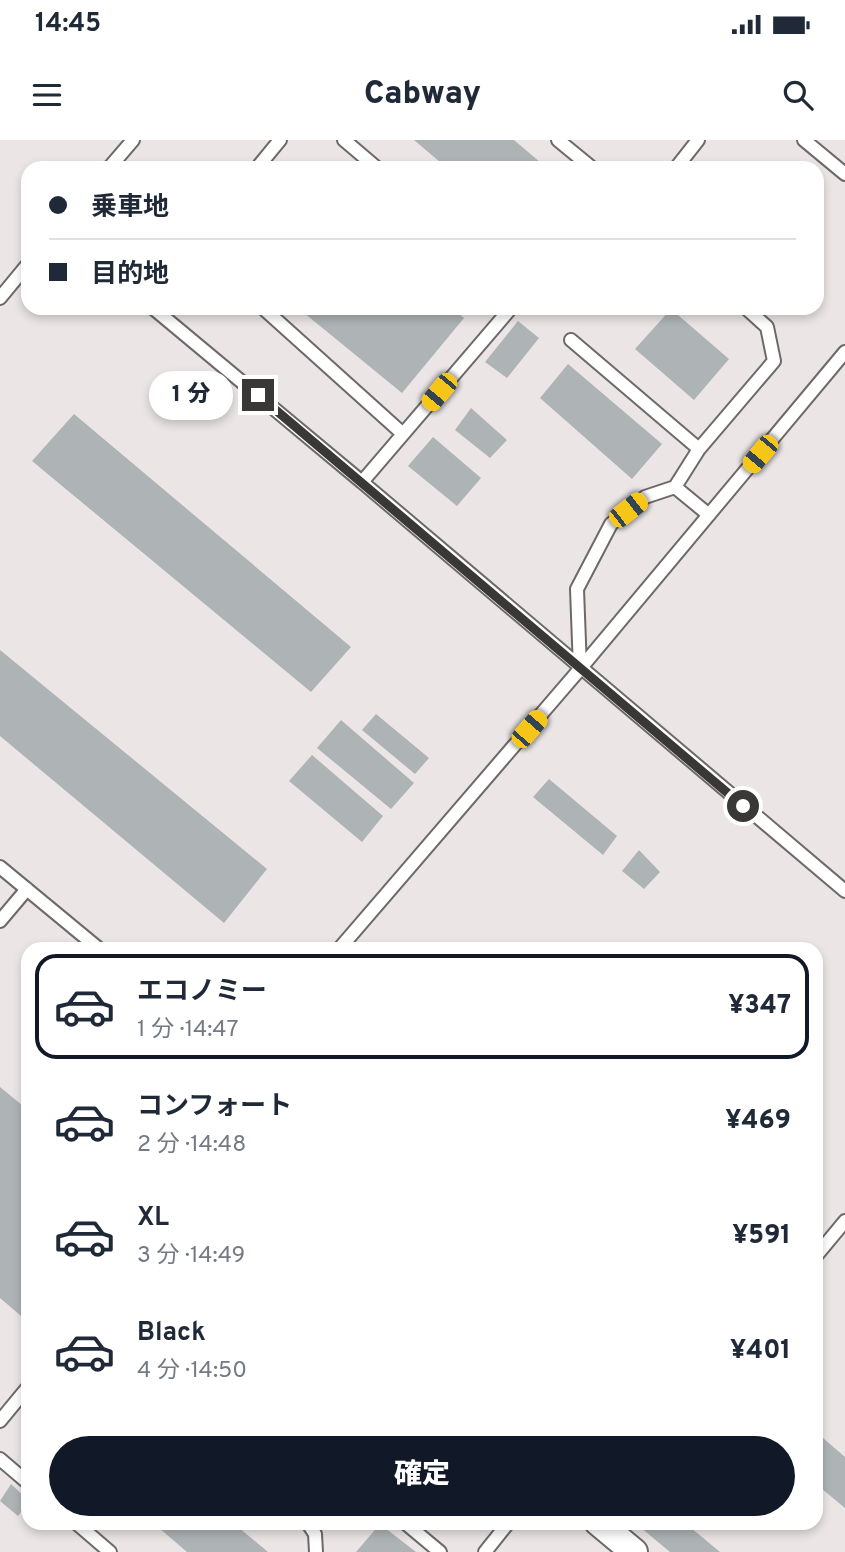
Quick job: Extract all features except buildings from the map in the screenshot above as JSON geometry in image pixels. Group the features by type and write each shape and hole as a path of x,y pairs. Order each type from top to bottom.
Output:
{"street":[{"path":"608,1530 634,1552"}],"lane":[{"path":"115,161 133,140"},
{"path":"263,161 280,140"},
{"path":"344,140 369,161"},
{"path":"558,140 584,161"},
{"path":"682,161 698,140"},
{"path":"804,140 845,174"},
{"path":"0,298 21,272"},
{"path":"161,315 845,891"},
{"path":"271,315 403,434"},
{"path":"362,482 505,315"},
{"path":"580,668 577,589 611,524 645,497 675,487 699,449 774,362 766,327 753,315"},
{"path":"571,340 699,449"},
{"path":"345,942 845,352"},
{"path":"675,487 709,515"},
{"path":"0,866 91,942"},
{"path":"0,920 27,889"},
{"path":"823,1248 845,1221"},
{"path":"0,1421 21,1396"},
{"path":"0,1459 21,1477"},
{"path":"84,1530 110,1552"},
{"path":"312,1530 316,1552"},
{"path":"414,1530 440,1552"},
{"path":"485,1552 503,1530"}],"route":[{"path":"258,395 743,806"}]}
